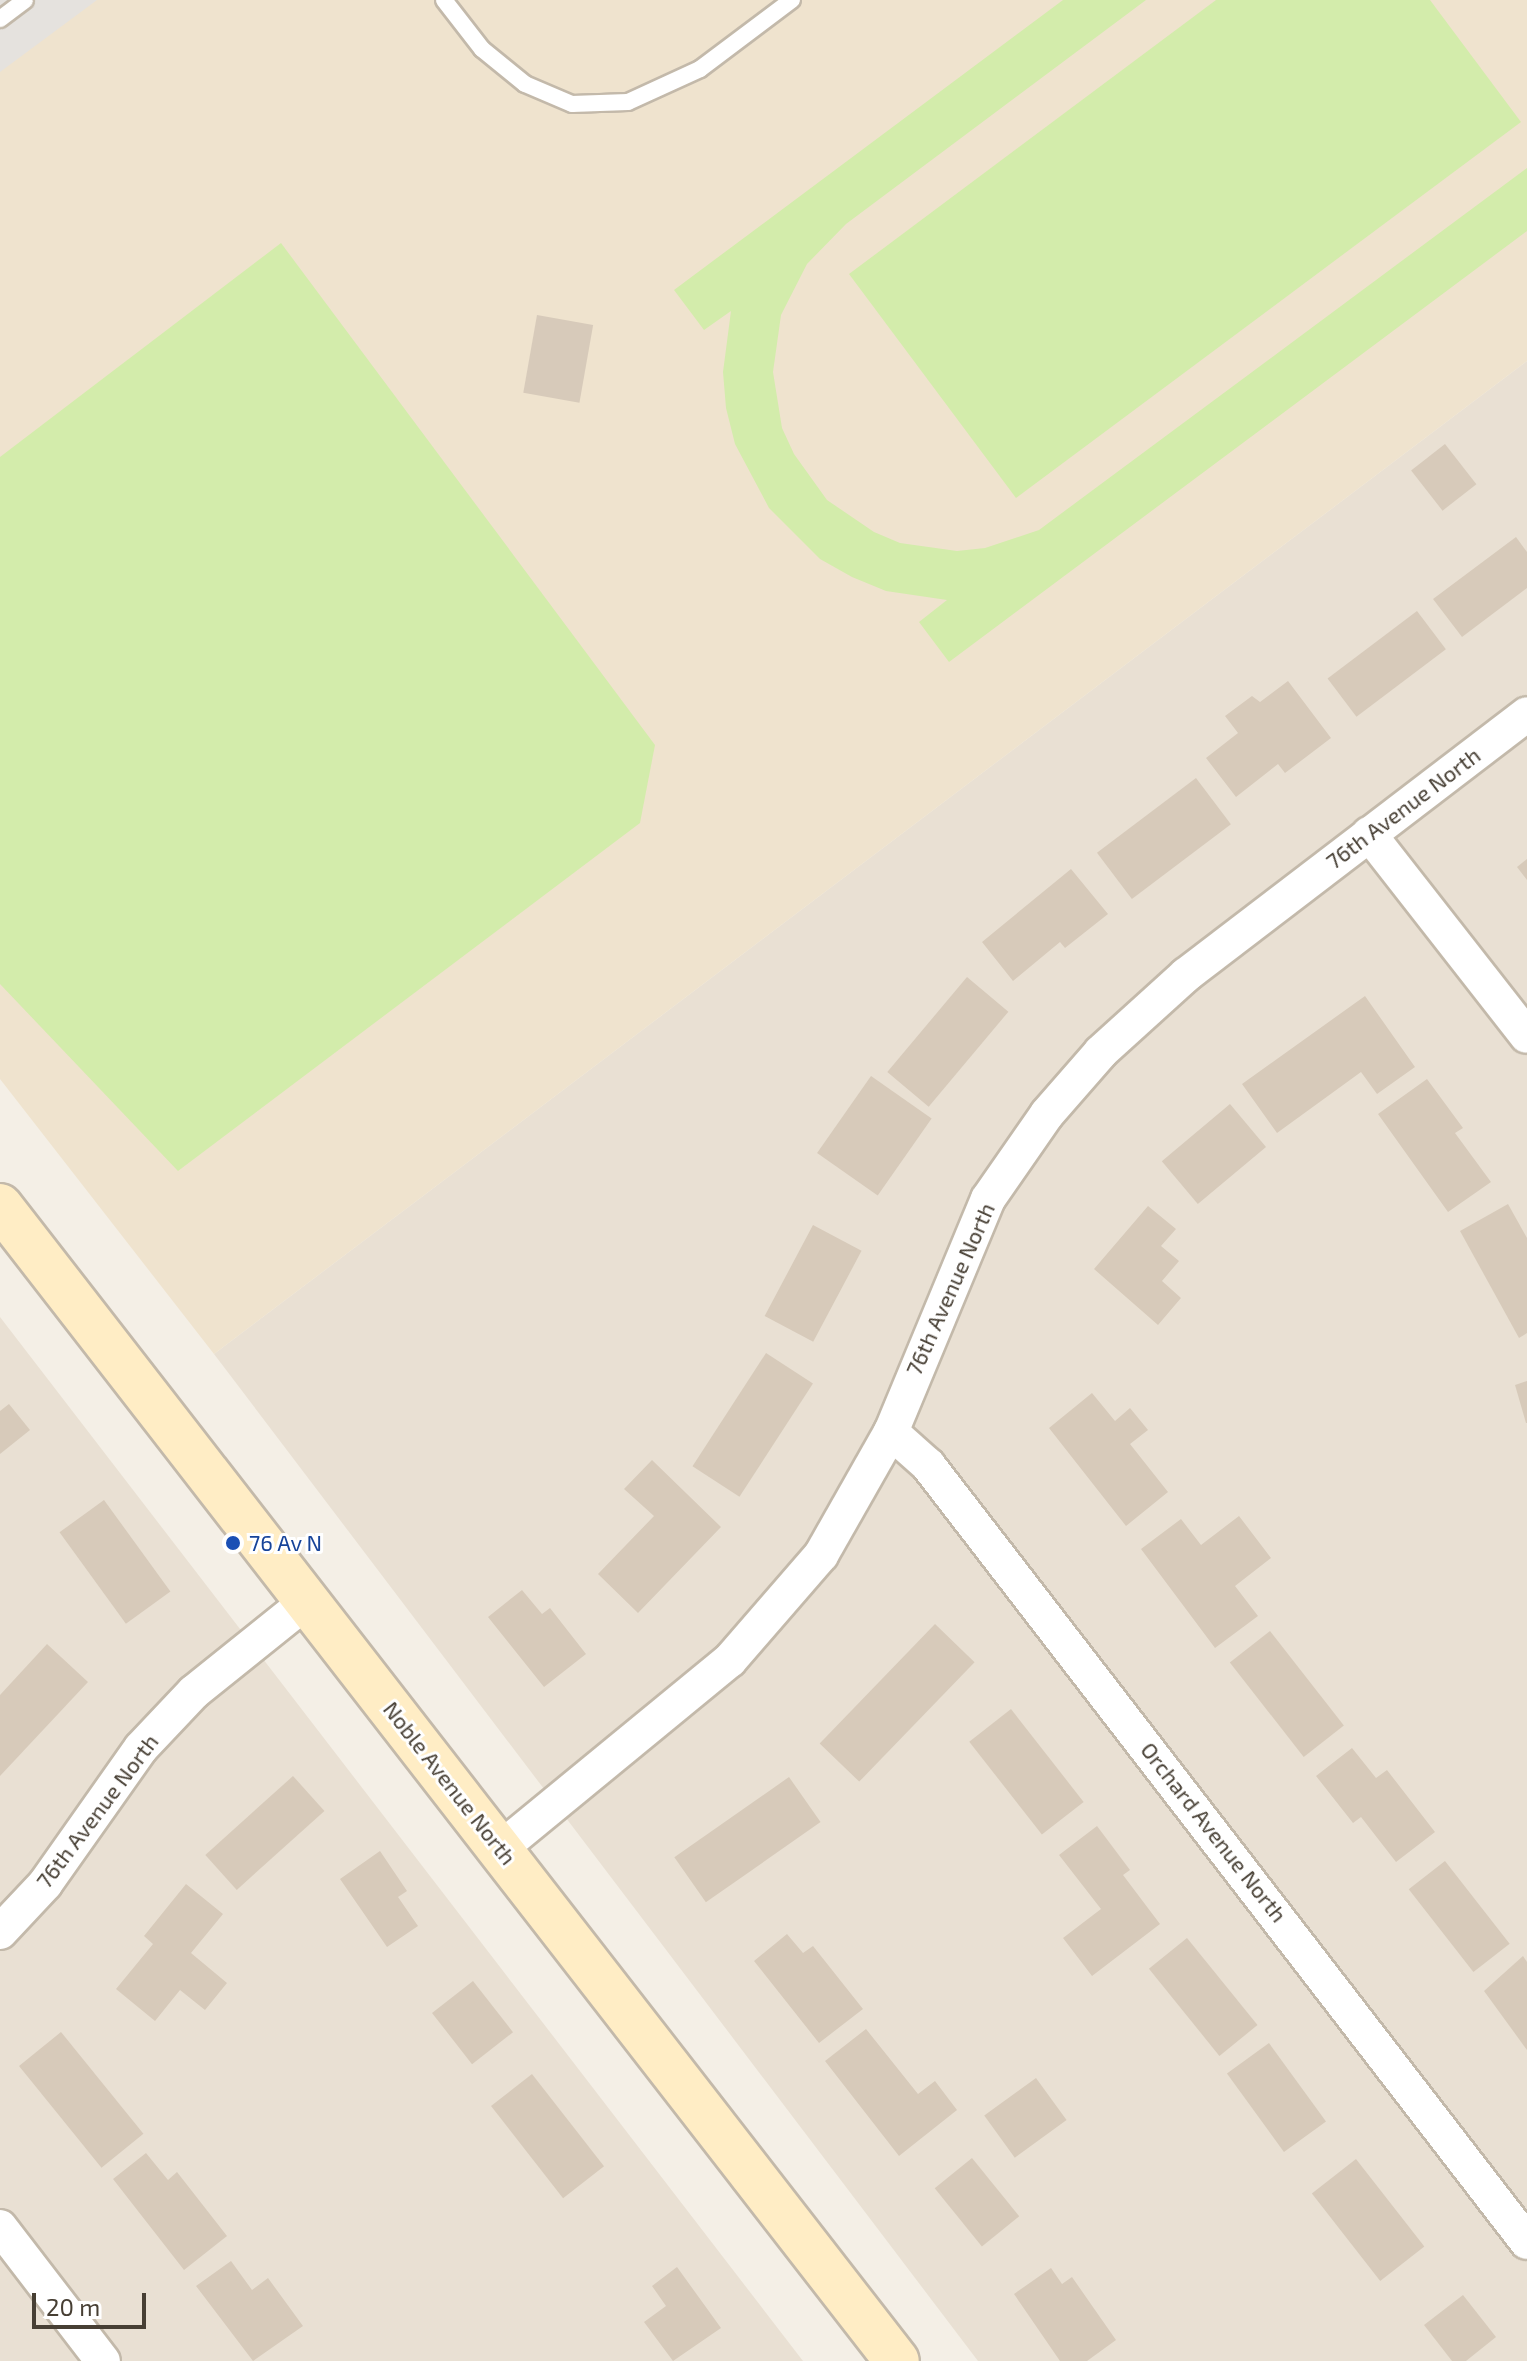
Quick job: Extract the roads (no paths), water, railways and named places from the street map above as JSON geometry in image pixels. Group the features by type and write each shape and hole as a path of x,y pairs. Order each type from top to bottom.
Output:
{"street":[{"name":"76th Avenue North","path":"501,1848 730,1660 821,1555 891,1432 968,1237 1007,1167 1047,1114 1101,1052 1186,975 1527,714"},
{"path":"1369,834 1527,1036"},
{"name":"Noble Avenue North","path":"0,1206 897,2361"},
{"name":"Orchard Avenue North","path":"891,1432 937,1477 1527,2242"},
{"name":"76th Avenue North","path":"0,1932 45,1884 141,1748 194,1692 307,1601"},
{"path":"0,2227 103,2361"}],"lane":[{"path":"0,19 25,0"},
{"path":"444,0 482,49 525,84 572,104 628,102 700,69 792,0"}],"place":[{"name":"76 Av N","path":"233,1543"}]}
